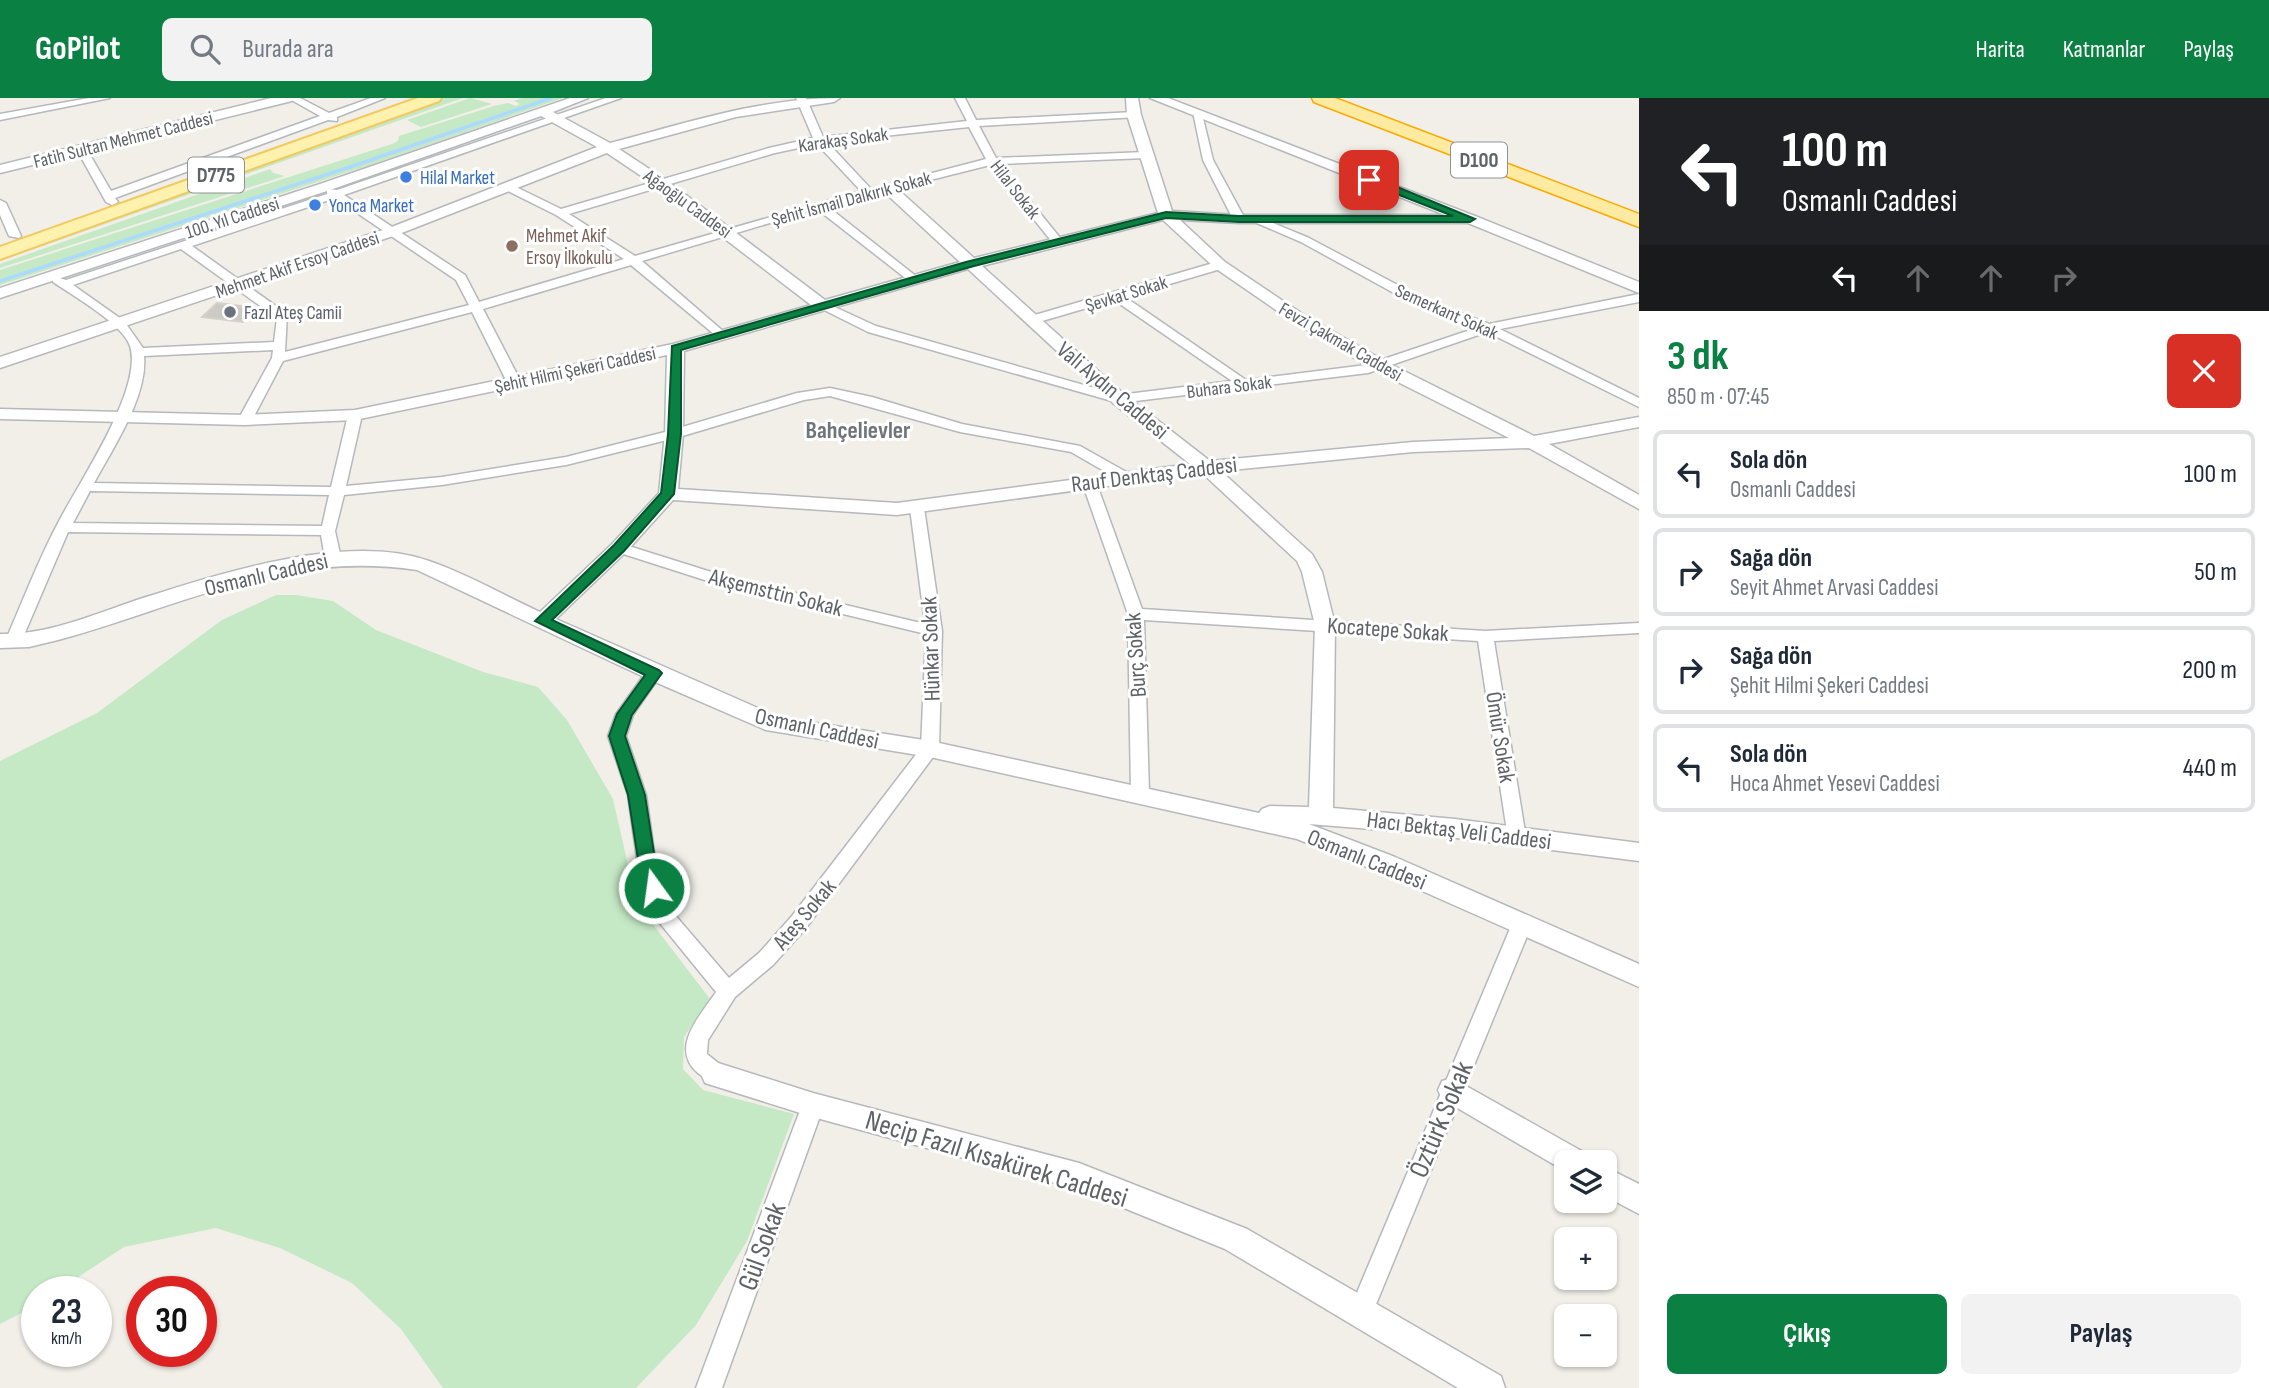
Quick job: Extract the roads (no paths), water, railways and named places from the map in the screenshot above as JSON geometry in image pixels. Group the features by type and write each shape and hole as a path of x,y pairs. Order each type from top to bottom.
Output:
{"highway":[{"name":"D100","path":"1320,98 1639,221"},
{"name":"D100","path":"1344,98 1639,210"}],"main road":[{"name":"D775","path":"7,238 333,119 409,98"},
{"name":"D775","path":"0,253 433,98"}],"street":[{"path":"0,117 105,98"},
{"name":"Fatih Sultan Mehmet Caddesi","path":"0,169 287,98"},
{"path":"293,98 333,119 380,98"},
{"name":"100. Yıl Caddesi","path":"550,116 582,98"},
{"name":"100. Yıl Caddesi","path":"64,284 550,116 616,98"},
{"name":"Mehmet Akif Ersoy Caddesi","path":"0,363 394,231 608,148 724,115 802,100 834,98"},
{"name":"Hilal Sokak","path":"960,98 992,161 1057,241"},
{"name":"Fevzi Çakmak Caddesi","path":"1132,98 1134,116 1166,215 1220,265 1273,303 1380,366 1532,442 1639,503"},
{"path":"1156,98 1470,219 1639,288"},
{"path":"802,100 818,140 868,192"},
{"path":"1197,114 1208,160 1248,219"},
{"name":"Ağaoğlu Caddesi","path":"550,116 608,148 661,183 824,307"},
{"name":"Karakaş Sokak","path":"560,213 773,150 818,140 974,123 1134,116"},
{"path":"82,150 110,199"},
{"name":"Şehit İsmail Dalkırık Sokak","path":"137,352 279,352 476,307 819,205 992,161 1146,155"},
{"path":"509,187 560,213 632,259 720,335"},
{"name":"Vali Aydın Caddesi","path":"887,187 1119,399 1206,467 1305,558 1312,572 1325,625 1321,814"},
{"path":"331,191 461,278 514,382"},
{"name":"100. Yıl Caddesi","path":"0,293 51,275 331,191"},
{"path":"0,203 7,238"},
{"path":"819,205 913,280"},
{"name":"Şehit Hilmi Şekeri Caddesi","path":"0,414 245,421 355,415 676,348 970,264 1166,215 1248,219 1470,219"},
{"name":"Semerkant Sokak","path":"1248,219 1305,240 1418,301 1488,328 1639,402"},
{"path":"183,245 283,317 279,352 245,421"},
{"name":"Şevkat Sokak","path":"1032,320 1220,265"},
{"path":"6,641 122,418 139,371 136,344 120,324 51,275"},
{"path":"1118,297 1244,384"},
{"name":"Buhara Sokak","path":"824,307 872,329 1119,399 1380,366 1488,328 1639,298"},
{"path":"542,621 619,548 668,494 674,434 676,348"},
{"path":"84,487 336,491 442,481 519,470 674,434 802,396 830,393 867,400 960,428 1075,449 1123,476"},
{"path":"333,558 328,531 355,415"},
{"name":"Rauf Denktaş Caddesi","path":"668,494 875,510 917,508 1123,476 1413,446 1532,442 1639,422"},
{"name":"Burç Sokak","path":"1089,482 1136,614 1140,793"},
{"name":"Hünkar Sokak","path":"917,508 934,631 930,749"},
{"path":"63,527 328,531"},
{"name":"Akşemsttin Sokak","path":"619,548 720,580 934,631"},
{"name":"Osmanlı Caddesi","path":"6,641 46,635 253,573 333,558 370,557 422,565 654,673 774,724 930,749 1140,793 1301,831 1335,843 1639,976"},
{"name":"Kocatepe Sokak","path":"1136,614 1485,636 1639,628"},
{"name":"Ömür Sokak","path":"1485,636 1517,838"},
{"path":"654,673 625,714 617,736 637,795 647,866 660,911 728,991"},
{"name":"Ateş Sokak","path":"715,1074 696,1058 698,1038 728,991 765,959 799,922 930,749"},
{"name":"Hacı Bektaş Veli Caddesi","path":"1236,815 1321,814 1639,852"},
{"name":"Öztürk Sokak","path":"1360,1314 1522,925"},
{"name":"Necip Fazıl Kısakürek Caddesi","path":"715,1074 813,1105 1079,1176 1236,1239 1489,1388"},
{"path":"1452,1090 1554,1150"},
{"name":"Gül Sokak","path":"709,1388 813,1105"},
{"path":"1617,1187 1639,1200"}],"waterway":[{"path":"0,281 353,166 551,98"}],"place":[{"name":"Hilal Market","path":"406,177"},
{"name":"Yonca Market","path":"315,205"},
{"name":"Mehmet Akif Ersoy İlkokulu","path":"512,246"},
{"name":"Fazıl Ateş Camii","path":"230,312"}],"district":[{"name":"Bahçelievler","path":"858,430"}]}
